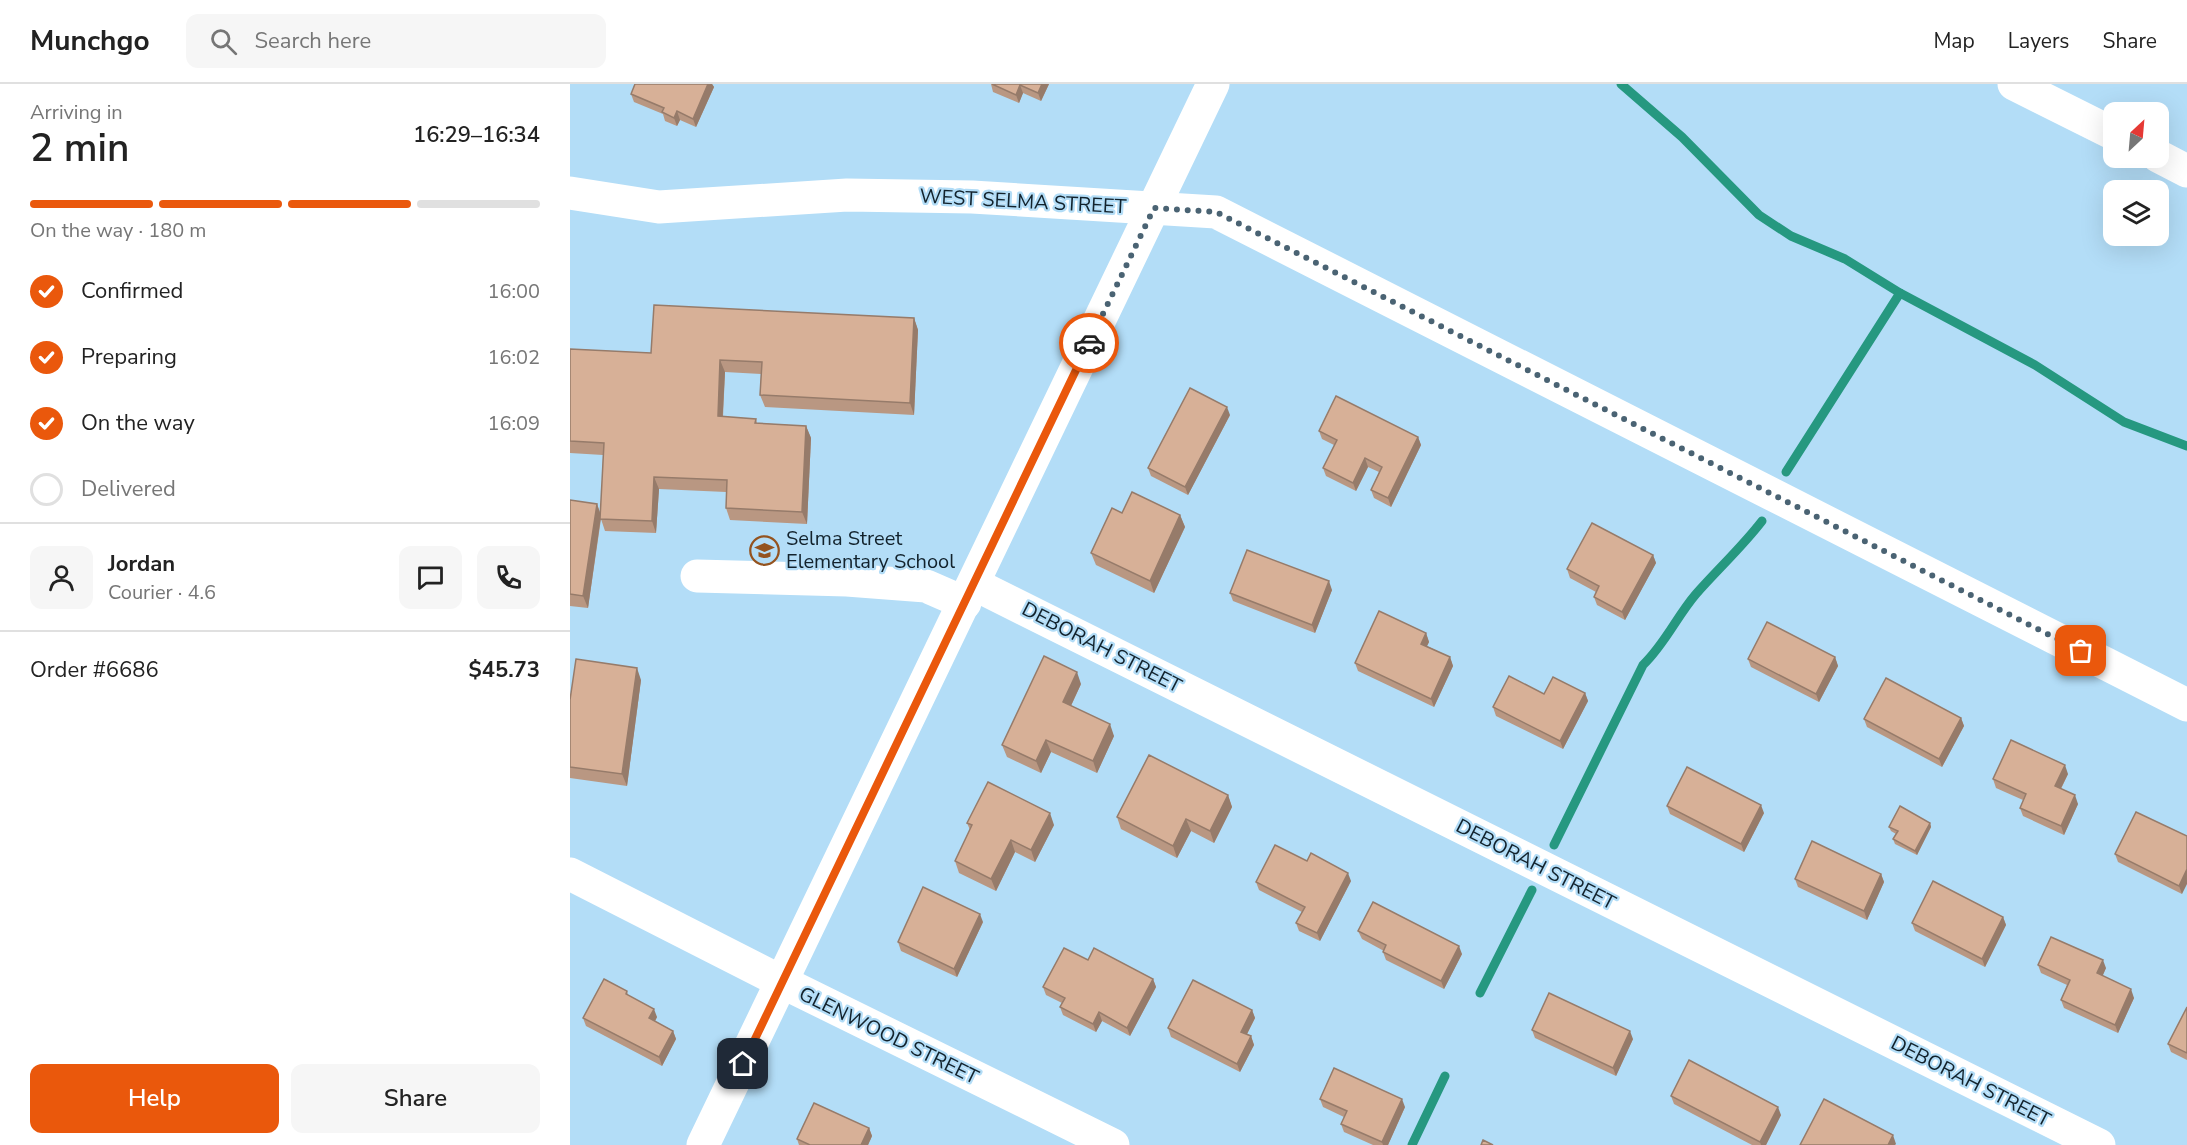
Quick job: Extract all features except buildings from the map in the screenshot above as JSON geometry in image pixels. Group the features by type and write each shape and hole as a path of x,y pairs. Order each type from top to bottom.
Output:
{"street":[{"path":"703,1145 1213,84"},
{"path":"2014,84 2103,128"},
{"path":"2169,162 2187,171"},
{"name":"WEST SELMA STREET","path":"570,193 659,207 847,195 972,196 1216,212 2187,705"},
{"name":"DEBORAH STREET","path":"697,576 847,580 926,586 969,593 2099,1145"},
{"name":"GLENWOOD STREET","path":"570,874 782,982 1113,1145"}],"waterway":[{"path":"1621,84 1682,137 1759,215 1791,236 1845,259 1900,293 2035,365 2124,422 2187,446"},
{"path":"1786,472 1900,293"},
{"path":"1554,845 1643,665 1658,648 1696,594 1762,521"},
{"path":"1480,993 1532,890"},
{"path":"1412,1145 1445,1076"}],"way so far":[{"path":"1089,343 1154,208 1216,212 2081,651"}],"place":[{"name":"Selma Street Elementary School","path":"765,550"}],"route":[{"path":"743,1064 1089,343"}]}
